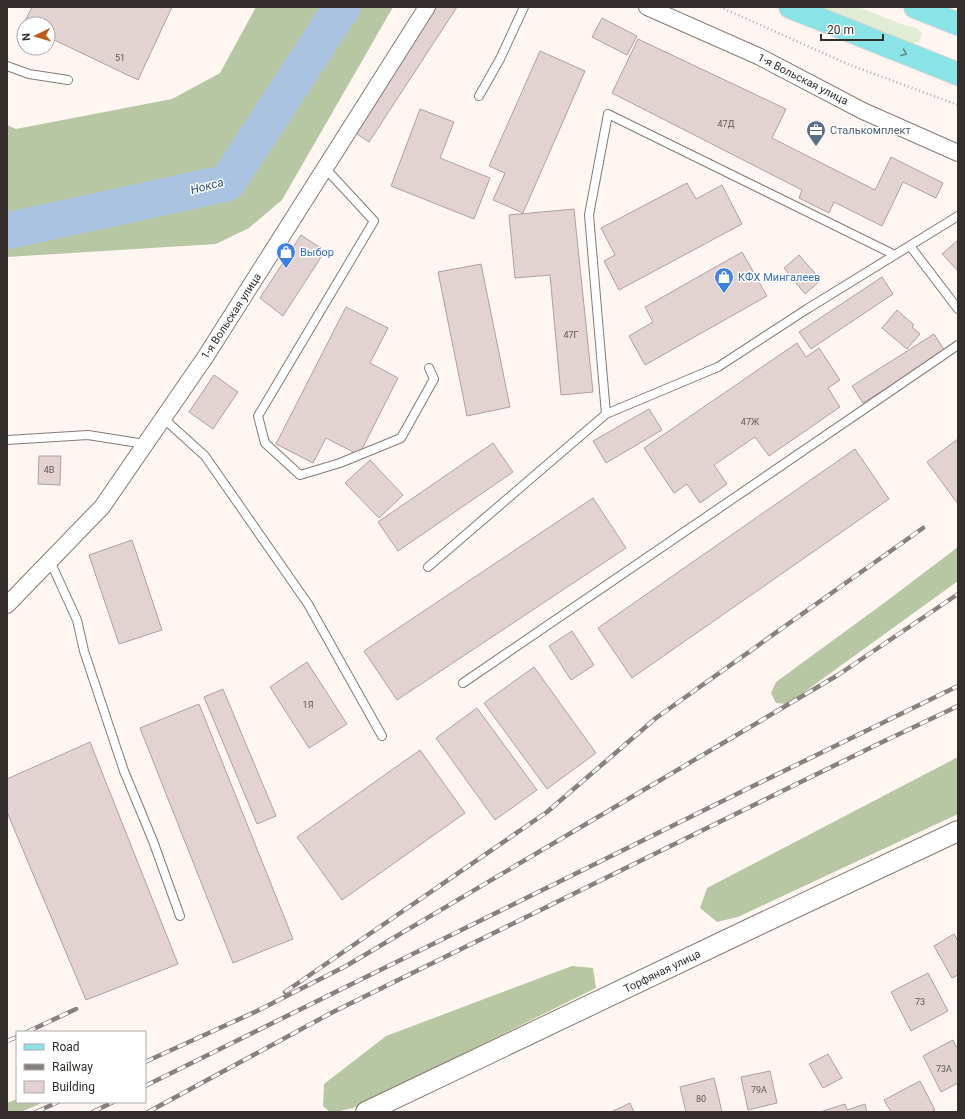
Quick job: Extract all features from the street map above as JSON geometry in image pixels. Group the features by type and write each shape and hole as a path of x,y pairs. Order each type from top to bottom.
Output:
{"main road":[{"path":"790,7 958,74"},
{"path":"923,8 958,24"}],"street":[{"name":"1-я Вольская улица","path":"7,605 102,507 206,356 427,7"},
{"name":"1-я Вольская улица","path":"647,7 758,56 863,111 958,153"},
{"name":"Торфяная улица","path":"366,1112 765,921 958,831"}],"lane":[{"path":"479,96 500,59 524,7"},
{"path":"7,66 29,74 68,80"},
{"path":"606,414 589,215 608,114 895,255"},
{"path":"325,168 374,221 258,416 265,443 300,475 340,463 401,438 434,379 429,368"},
{"path":"428,567 606,414 718,366 958,216"},
{"path":"910,246 958,309"},
{"path":"463,683 958,345"},
{"path":"163,418 205,456 308,604 382,736"},
{"path":"7,440 88,435 145,444"},
{"path":"50,561 77,620 84,651 124,771 153,841 180,916"}],"path":[{"path":"720,7 850,65 958,105"}],"green space":[{"path":"256,7 393,7 282,200 249,228 216,244 7,257 7,125 16,129 172,99 220,73"},
{"path":"814,7 858,7 904,25 917,28 922,33 919,42 911,43 898,41"},
{"path":"958,547 958,581 796,698 787,704 776,703 771,693 776,682"},
{"path":"958,757 958,814 738,917 717,922 700,908 707,888"},
{"path":"572,966 593,968 596,988 353,1108 330,1112 323,1106 324,1084 386,1036"},
{"path":"16,1099 16,1103 42,1103 21,1112 7,1112 7,1103"}],"building":[{"path":"32,7 172,7 138,80 56,41 56,16 28,16"},
{"path":"434,7 457,7 369,142 354,132"},
{"path":"602,18 637,36 627,55 592,37"},
{"path":"638,39 786,109 772,138 875,190 891,157 943,183 936,198 903,182 882,226 834,202 829,213 799,198 802,190 612,93"},
{"path":"540,51 585,71 523,213 493,200 505,173 489,166"},
{"path":"420,109 454,122 440,158 490,178 474,219 391,186"},
{"path":"687,183 696,199 722,185 742,224 619,290 604,261 615,255 601,228"},
{"path":"574,209 593,392 561,395 550,275 515,278 509,215"},
{"path":"301,235 325,251 283,316 260,298"},
{"path":"958,240 958,271 942,254"},
{"path":"742,252 767,296 645,365 629,336 653,322 645,307"},
{"path":"799,255 821,280 805,294 784,268"},
{"path":"481,264 510,407 467,416 438,272"},
{"path":"882,277 893,294 811,349 799,332"},
{"path":"346,307 388,328 370,363 398,378 359,455 326,438 313,463 276,444"},
{"path":"897,310 914,325 912,327 920,334 907,349 882,328"},
{"path":"934,334 945,351 863,403 852,386"},
{"path":"797,343 806,357 819,348 840,380 828,388 840,407 769,456 755,437 714,465 727,484 700,503 687,484 674,493 644,448"},
{"path":"214,375 238,392 213,429 189,412"},
{"path":"649,409 662,430 606,463 593,441"},
{"path":"958,439 958,504 927,462"},
{"path":"493,443 513,472 398,551 378,522"},
{"path":"855,449 889,499 632,678 598,628"},
{"path":"39,456 61,456 60,485 38,484"},
{"path":"370,460 403,495 379,518 345,483"},
{"path":"593,498 626,548 397,700 364,651"},
{"path":"132,540 162,630 119,644 89,555"},
{"path":"572,631 594,665 571,680 549,646"},
{"path":"307,662 347,724 309,748 270,687"},
{"path":"534,667 596,753 547,789 484,703"},
{"path":"223,689 276,816 257,824 204,697"},
{"path":"199,704 293,939 233,963 140,728"},
{"path":"477,708 537,790 495,820 436,738"},
{"path":"90,742 178,964 86,1000 7,812 7,779"},
{"path":"420,750 465,813 342,900 297,837"},
{"path":"954,934 958,941 958,975 952,978 934,946"},
{"path":"928,973 948,1011 911,1031 891,992"},
{"path":"953,1040 956,1047 958,1046 958,1083 941,1092 923,1056"},
{"path":"828,1054 842,1078 823,1088 809,1064"},
{"path":"770,1071 777,1103 748,1110 741,1077"},
{"path":"714,1078 722,1112 686,1112 680,1087"},
{"path":"920,1081 935,1110 930,1112 891,1112 884,1100"},
{"path":"630,1103 634,1112 611,1112"},
{"path":"845,1104 847,1110 865,1104 867,1112 820,1112"}],"waterway":[{"name":"Нокса","path":"7,231 227,183 342,7"}],"railway":[{"path":"285,992 547,812 656,718 923,528"},
{"path":"146,1062 257,1011 346,966 838,675 958,594"},
{"path":"146,1086 958,686"},
{"path":"148,1112 333,1012 958,706"},
{"path":"29,1031 76,1009"},
{"path":"7,1041 16,1037"},
{"path":"36,1112 56,1103"},
{"path":"93,1112 111,1103"}],"place":[{"name":"Сталькомплект","path":"816,147"},
{"name":"Выбор","path":"286,269"},
{"name":"КФХ Мингалеев","path":"724,294"}]}
